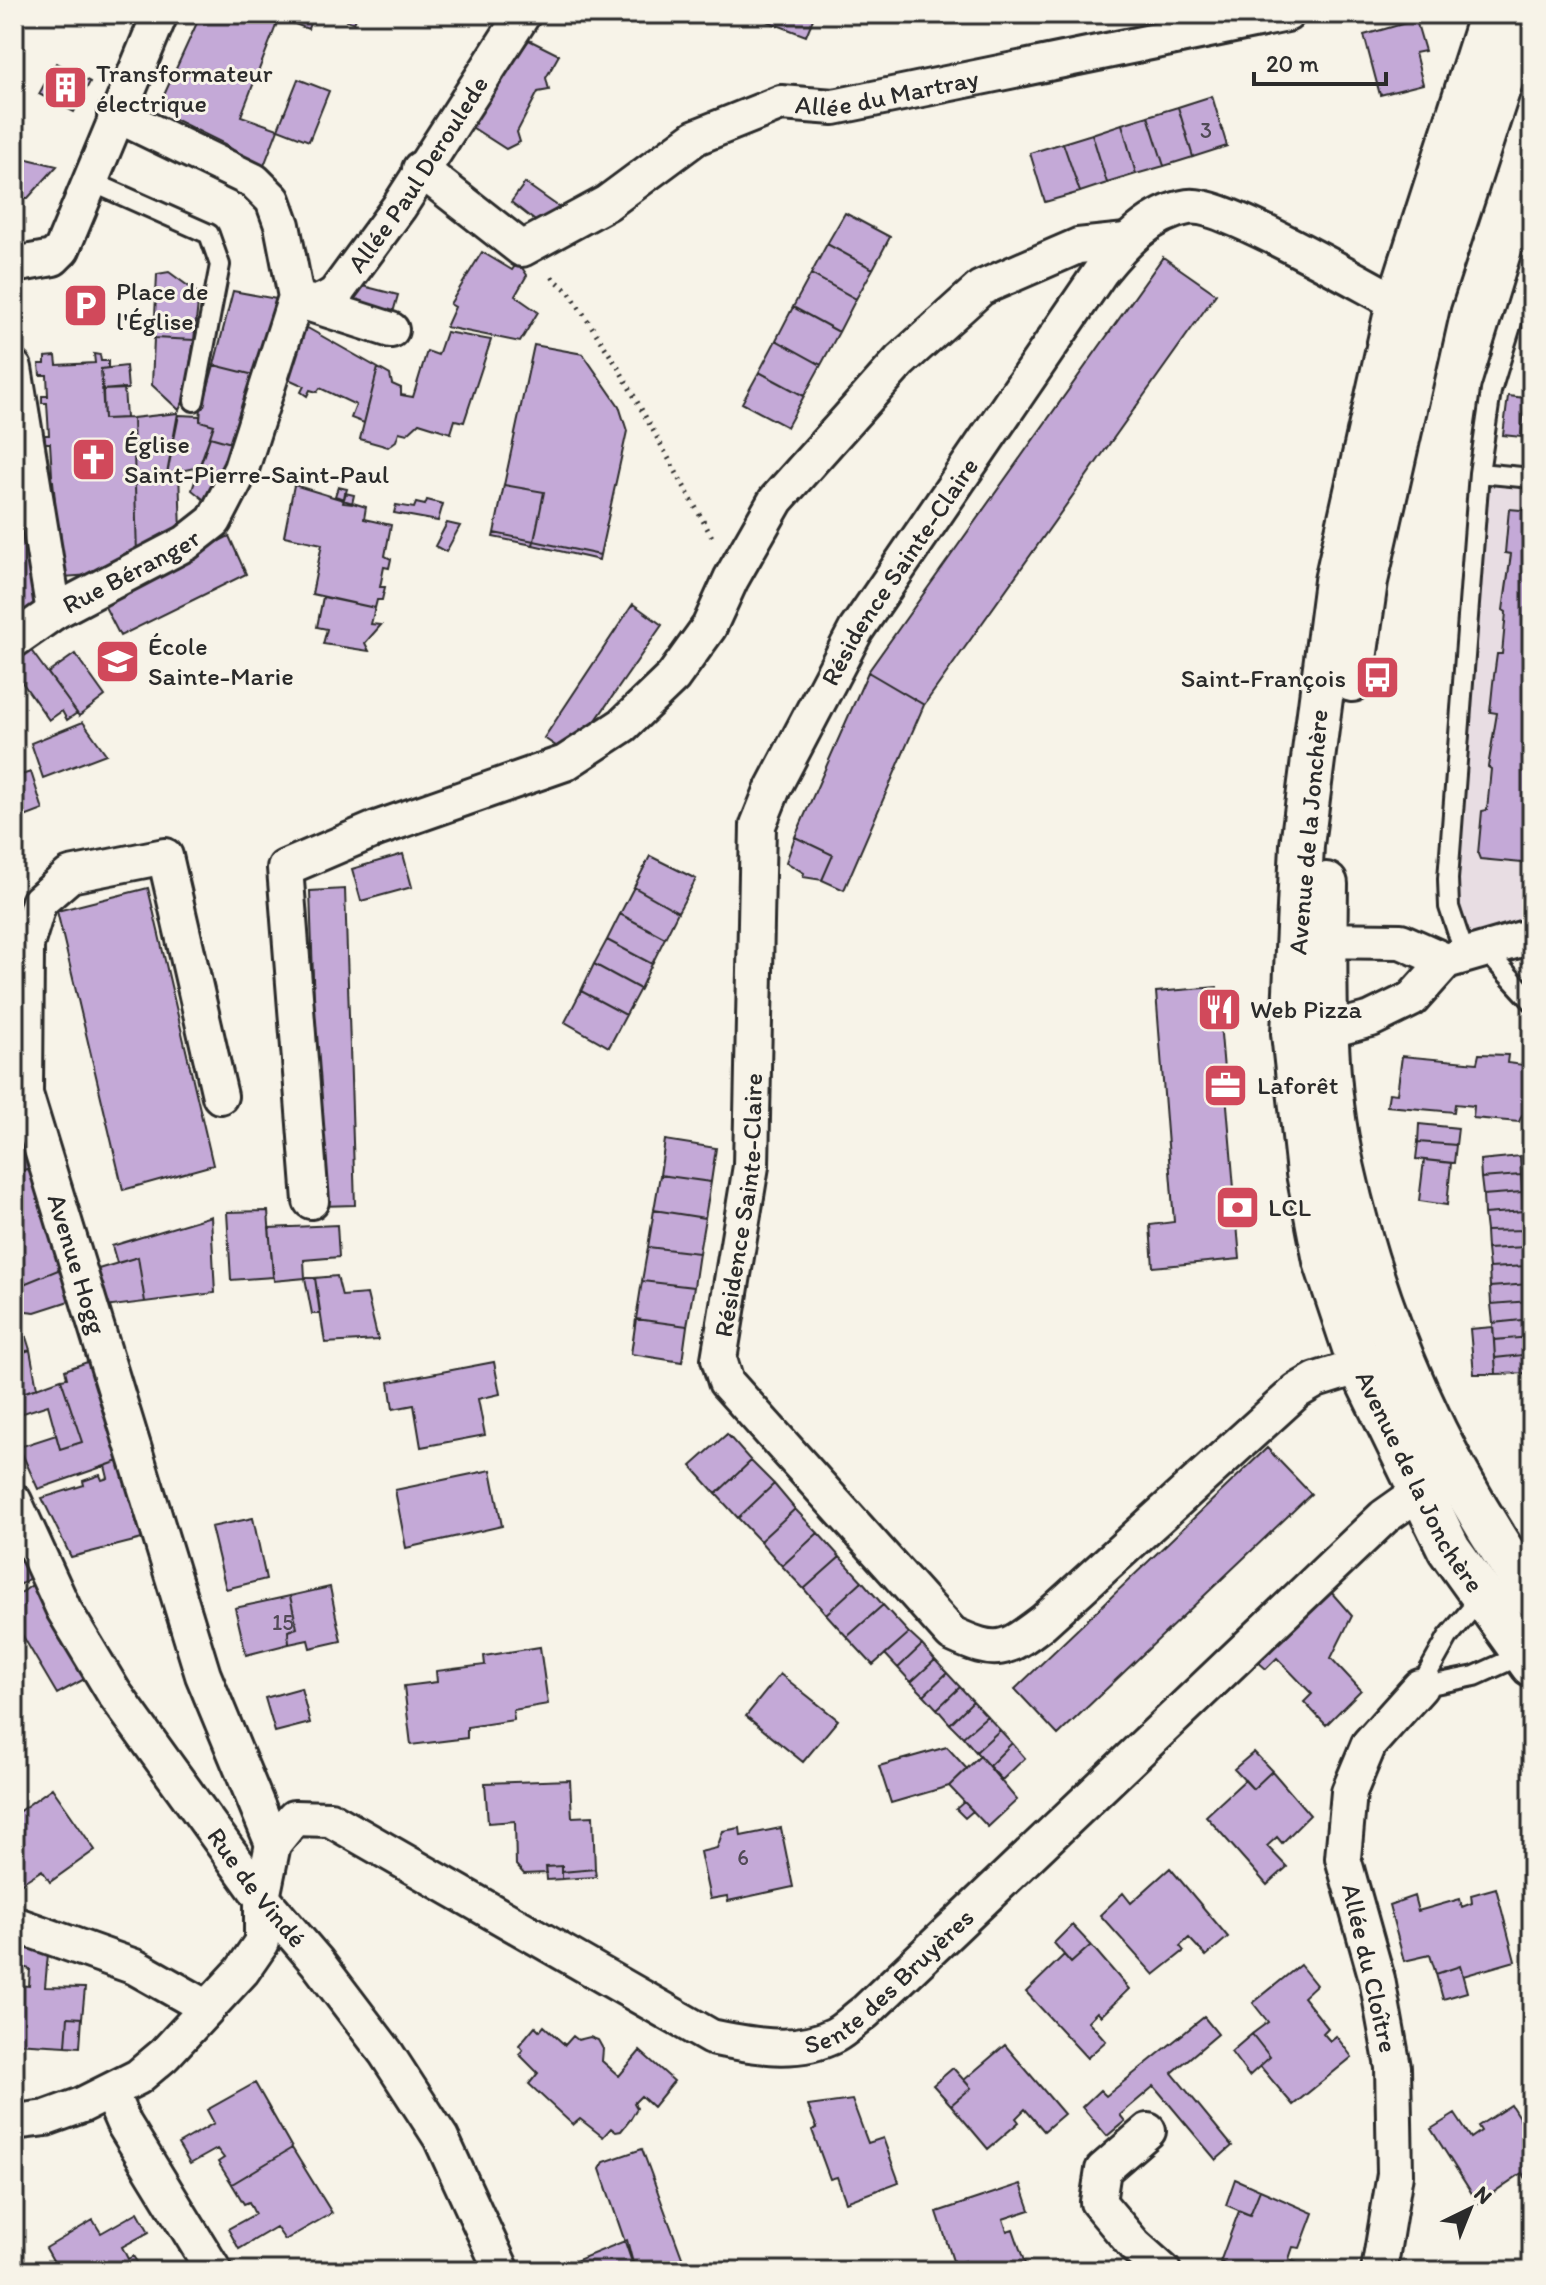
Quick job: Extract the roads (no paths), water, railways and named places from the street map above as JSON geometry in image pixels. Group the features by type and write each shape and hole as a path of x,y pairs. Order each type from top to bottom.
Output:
{"street":[{"path":"14,265 53,258 62,249 115,114 160,14"},
{"name":"Allée Paul Deroulede","path":"303,301 323,302 335,294 399,207 420,169 523,14"},
{"name":"Allée du Martray","path":"420,169 522,249 607,203 696,137 781,103 834,107 1287,14"},
{"name":"Avenue de la Jonchère","path":"1491,14 1336,581 1302,845 1311,941 1308,1173 1325,1261 1379,1360 1435,1480 1449,1549 1529,1656"},
{"name":"Avenue de la Jonchère","path":"1413,303 1523,14"},
{"path":"115,114 254,181 273,200 303,301 391,330"},
{"name":"Résidence Sainte-Claire","path":"1379,1360 1316,1380 1297,1391 1043,1622 1010,1648 982,1648 952,1634 726,1382 719,1359 751,1166 758,825 773,788 856,630 1101,271 1126,241 1158,218 1190,206 1225,214 1413,303"},
{"name":"Résidence Sainte-Claire","path":"311,1201 285,868 376,829 565,763 611,733 673,677 709,627 731,579 776,500 900,361 981,288 1078,246 1126,241"},
{"name":"Rue Béranger","path":"14,640 54,612 186,543 214,521 241,469 303,301"},
{"path":"14,368 54,612"},
{"name":"Avenue Hogg","path":"220,1096 165,856 70,875 39,902 26,945 25,1094 203,1675 273,1844"},
{"path":"1309,1032 1371,1019 1412,999 1465,955 1532,936"},
{"path":"1311,941 1401,941 1465,955"},
{"name":"Avenue de la Jonchère","path":"1435,1480 1525,1584"},
{"name":"Sente des Bruyères","path":"273,1844 294,1818 330,1819 711,2037 763,2048 804,2044 834,2035 884,1994 1384,1517 1435,1480"},
{"name":"Rue de Vindé","path":"14,1501 64,1610 114,1693 262,1898 317,1962 386,2053 433,2126 502,2271"},
{"name":"Allée du Cloître","path":"1379,2271 1395,2174 1393,2067 1377,1979 1343,1858 1349,1792 1369,1744 1420,1687"},
{"path":"14,2122 46,2118 111,2094 164,2055 242,1971 262,1942 262,1898 273,1844"},
{"path":"14,1924 135,1967 206,2007"},
{"path":"111,2094 124,2124 214,2271"},
{"path":"1148,2131 1103,2170 1098,2202 1135,2246 1163,2271"}],"lane":[{"path":"90,181 209,234 217,250 220,265 194,401"},
{"path":"1532,257 1529,278 1491,391 1479,473 1448,879 1449,907 1465,955 1532,1001"},
{"path":"1479,473 1532,478"},
{"path":"1420,1687 1448,1637 1482,1595 1525,1584"},
{"path":"1420,1687 1475,1676 1529,1656"}],"place":[{"name":"Transformateur électrique","path":"65,88"},
{"name":"Place de l'Église","path":"85,306"},
{"name":"Église Saint-Pierre-Saint-Paul","path":"93,459"},
{"name":"École Sainte-Marie","path":"117,661"},
{"name":"Saint-François","path":"1377,678"},
{"name":"Web Pizza","path":"1219,1009"},
{"name":"Laforêt","path":"1226,1085"},
{"name":"LCL","path":"1237,1207"}]}
